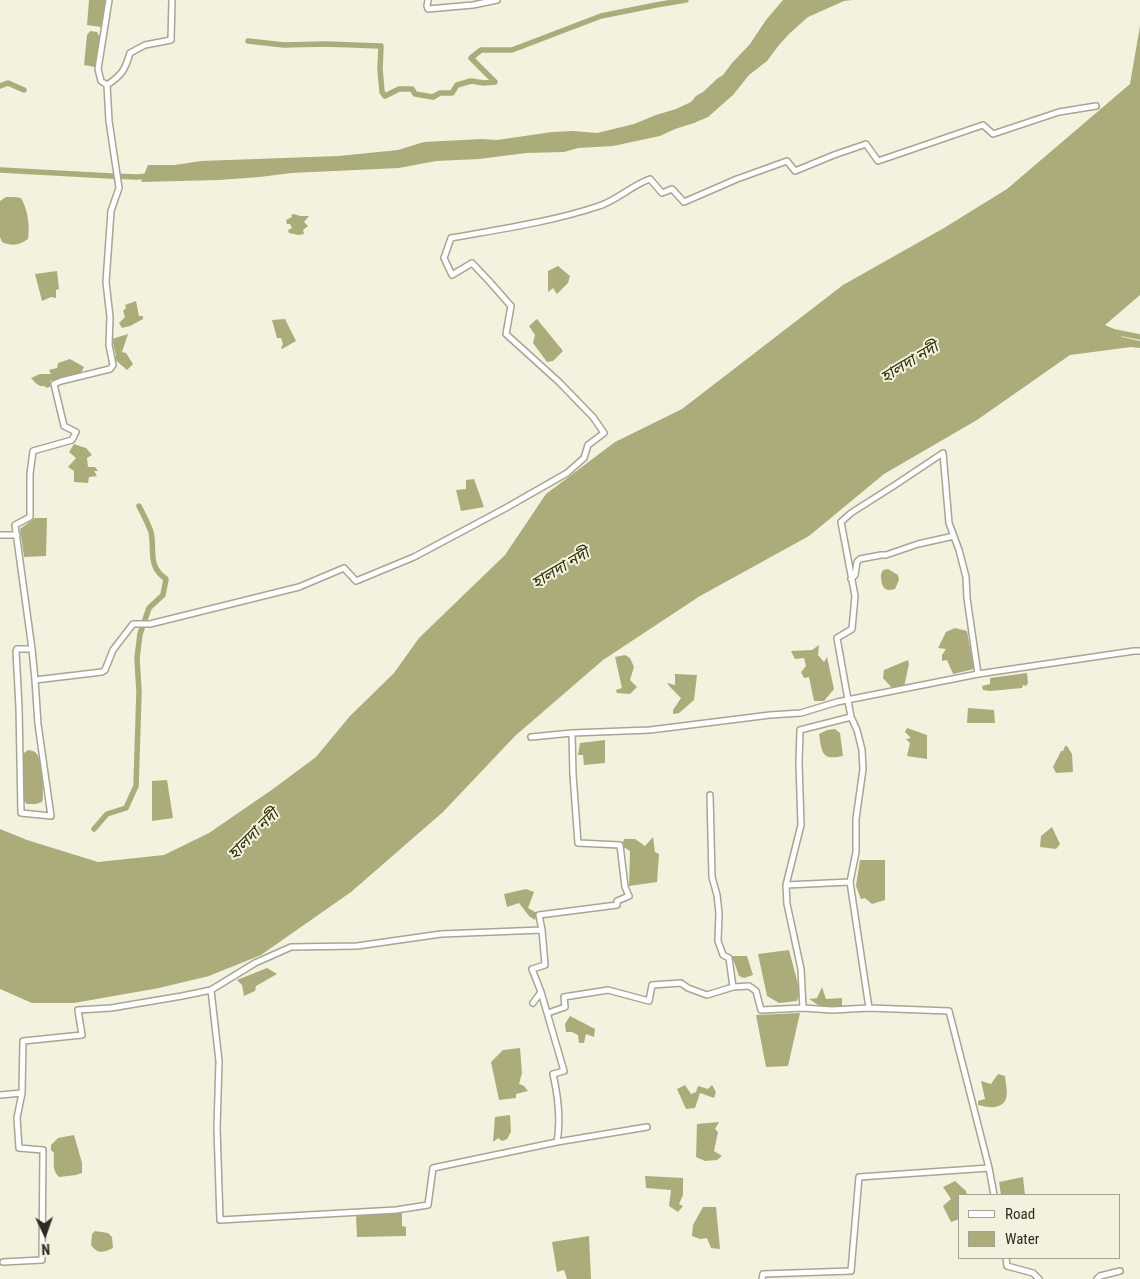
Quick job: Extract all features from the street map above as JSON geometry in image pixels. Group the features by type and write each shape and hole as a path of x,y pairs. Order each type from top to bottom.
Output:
{"street":[{"path":"107,84 101,81 98,69 109,0"},
{"path":"107,84 120,76 128,62 130,52 145,45 171,40 172,0"},
{"path":"428,0 428,9 473,5 497,0"},
{"path":"32,649 17,648 16,651 21,813 51,816 38,724 32,649 15,525 30,517 30,474 33,451 72,440 76,432 64,426 54,384 110,369 113,365 109,345 110,317 106,282 111,211 119,188 109,122 107,84"},
{"path":"35,680 102,672 105,670 112,650 133,624 150,624 299,587 344,568 356,581 414,558 567,473 584,458 588,445 604,433 593,417 559,382 506,334 511,306 472,263 452,275 444,258 451,238 532,224 601,206 642,181 650,179 662,193 672,189 684,202 787,161 794,171 866,144 878,161 983,124 993,134 1059,112 1096,106"},
{"path":"869,1008 850,882 856,852 856,819 863,769 862,750 852,716 836,638 852,628 855,596 841,522 851,513 942,453 950,523 966,577 967,598 978,674"},
{"path":"0,535 17,535"},
{"path":"852,579 855,575 857,562 860,559 886,555 918,544 954,536"},
{"path":"532,737 572,733 650,730 770,715 802,713 837,702 978,674 1140,651"},
{"path":"803,1008 801,969 787,904 786,885 801,825 800,730 852,716"},
{"path":"557,1142 559,1132 558,1093 552,1074 564,1071 548,1013 532,969 545,965 539,915 617,905 618,901 629,896 625,887 620,845 578,843 572,775 572,733"},
{"path":"710,795 712,877 719,913 718,941 724,955 729,958 734,987"},
{"path":"786,885 850,882"},
{"path":"2,1262 42,1260 43,1150 19,1148 17,1118 22,1093 23,1041 82,1035 78,1010 111,1008 210,990 255,963 291,947 357,946 441,934 542,930"},
{"path":"548,1013 565,1007 564,997 608,990 649,1001 652,985 681,983 706,995 734,987 750,986 756,991 761,1010 869,1008 949,1011 989,1168 994,1194"},
{"path":"210,990 219,1062 217,1128 220,1220 396,1210 428,1205 433,1168 557,1142 648,1127"},
{"path":"533,1003 541,992"},
{"path":"0,1095 22,1093"},
{"path":"762,1279 763,1274 851,1270 858,1177 989,1168"},
{"path":"1006,1259 1007,1266 1033,1274 1039,1279"},
{"path":"1097,1279 1100,1276 1120,1271"}],"water":[{"path":"89,0 106,0 101,27 87,25"},
{"path":"783,0 852,0 844,1 808,17 790,33 767,61 749,75 733,95 708,117 660,136 613,146 578,148 564,152 526,153 479,159 436,161 399,168 291,173 219,180 141,182 148,165 175,165 201,161 339,156 398,150 424,142 497,140 552,132 597,133 634,124 691,102 723,75 750,44 766,20"},
{"name":"হালদা নদী","path":"1140,26 1140,295 1105,325 1114,329 1122,337 1140,341 1140,348 1131,347 1070,355 977,420 884,474 809,536 700,596 603,660 515,736 443,812 351,892 261,955 209,976 159,988 74,1003 32,1003 0,989 0,829 27,840 98,862 164,855 209,833 273,789 316,757 350,716 394,673 419,638 505,555 546,494 615,442 682,409 843,285 944,228 1007,189 1130,84"},
{"path":"90,31 97,32 100,38 95,67 84,65 87,35"},
{"path":"6,197 21,198 27,213 29,223 28,239 18,244 12,245 2,242 0,237 0,201"},
{"path":"294,214 309,216 304,222 308,226 303,230 304,234 289,233 288,230 292,228 290,224 287,224 286,220"},
{"path":"558,266 570,276 568,283 557,294 553,288 548,292 548,271"},
{"path":"57,271 59,289 56,290 56,298 51,297 42,301 35,274"},
{"path":"136,301 139,316 143,316 143,319 122,328 119,323 125,317 123,311 126,308 125,305"},
{"path":"285,319 296,341 282,349 281,338 277,338 272,320"},
{"path":"537,319 563,351 553,361 547,362 533,343 535,335 529,326"},
{"path":"128,334 122,352 126,353 133,364 127,370 112,357 116,356 112,339"},
{"path":"70,359 84,367 80,375 54,382 52,380 50,381 51,386 47,388 38,385 31,378 40,374 51,374 49,370 57,368 58,363"},
{"path":"74,444 86,448 92,455 87,458 88,467 95,467 98,471 94,471 97,476 89,477 88,483 74,482 74,471 68,467 76,458 69,452"},
{"path":"474,479 484,507 461,511 456,490 466,489 466,480"},
{"path":"35,518 47,518 46,556 24,557 20,529"},
{"path":"888,569 898,575 899,580 895,589 891,590 885,589 881,582 883,570"},
{"path":"955,628 967,631 974,669 953,674 947,660 942,661 942,655 946,649 938,648 946,632"},
{"path":"819,645 818,655 824,662 827,657 834,689 824,701 814,701 809,677 804,678 801,672 806,666 804,658 795,659 791,651 812,650"},
{"path":"625,655 630,658 634,667 630,680 637,687 630,694 617,693 616,690 622,688 615,657"},
{"path":"908,660 909,664 904,687 891,687 883,678 884,670"},
{"path":"1027,673 1028,683 1026,686 1023,685 1022,688 983,690 982,686 990,684 990,678"},
{"path":"675,674 697,675 694,700 679,713 673,714 673,710 681,698 667,683 675,685"},
{"path":"968,708 994,710 995,723 967,723"},
{"path":"907,728 927,735 927,759 907,756 910,743 906,739 911,738 905,732"},
{"path":"835,729 840,733 843,756 830,757 824,754 822,750 819,734"},
{"path":"605,740 605,763 584,765 583,755 578,755 580,743"},
{"path":"1065,746 1067,746 1072,754 1073,772 1056,773 1053,767"},
{"path":"28,750 36,753 38,757 43,781 42,802 36,804 27,804 23,800 22,758"},
{"path":"167,780 173,818 152,821 152,781"},
{"path":"1052,827 1060,844 1056,849 1040,847 1041,836"},
{"path":"653,837 655,852 659,854 657,882 629,886 630,851 622,846 624,839 635,839 645,846"},
{"path":"860,860 885,860 885,900 872,904 865,898 861,899 856,886"},
{"path":"526,889 534,892 528,908 537,913 535,920 529,916 519,903 507,907 504,894"},
{"path":"789,950 800,992 797,1001 779,1003 767,996 758,954"},
{"path":"732,956 747,956 753,975 744,978 739,976"},
{"path":"267,968 277,974 256,986 255,991 244,996 242,985 237,980"},
{"path":"822,987 826,999 842,998 842,1007 821,1007 809,999 817,998"},
{"path":"800,1013 788,1066 766,1067 756,1015"},
{"path":"570,1016 595,1029 594,1037 586,1034 584,1043 579,1043 578,1035 566,1032 565,1024"},
{"path":"520,1048 522,1073 519,1084 528,1091 516,1094 516,1098 499,1100 491,1062 503,1050"},
{"path":"998,1074 1005,1076 1007,1095 1004,1103 993,1107 978,1105 978,1101 985,1099 981,1081 991,1084"},
{"path":"685,1085 691,1094 696,1092 698,1086 708,1089 712,1085 716,1092 714,1098 700,1093 695,1108 686,1109 677,1089"},
{"path":"510,1115 511,1132 507,1139 502,1141 498,1138 493,1142 495,1117"},
{"path":"719,1122 715,1129 718,1132 714,1151 722,1156 717,1160 705,1161 696,1157 697,1124"},
{"path":"74,1135 82,1163 82,1173 59,1177 54,1169 54,1153 51,1150 51,1145 58,1138"},
{"path":"645,1176 683,1178 683,1195 679,1204 683,1206 678,1212 669,1206 671,1190 646,1188"},
{"path":"1023,1177 1025,1194 1001,1194 999,1182"},
{"path":"955,1181 967,1194 958,1194 958,1219 951,1222 943,1206 951,1199 943,1187"},
{"path":"703,1207 716,1207 720,1249 711,1248 707,1238 700,1239 692,1236 693,1225"},
{"path":"402,1213 402,1226 406,1227 406,1236 357,1237 356,1215"},
{"path":"95,1231 108,1233 112,1237 113,1248 101,1252 96,1250 91,1245 92,1234"},
{"path":"589,1236 591,1279 567,1279 564,1270 557,1272 552,1242"}],"waterway":[{"path":"248,41 284,45 381,46 380,69 382,92 385,96 399,89 412,89 415,94 433,97 440,93 452,93 457,85 471,81 495,82 471,58 481,50 512,50 601,16 686,0"},
{"path":"0,86 8,83 24,90"},
{"path":"0,170 111,176 150,176"},
{"path":"1110,331 1140,337"},
{"path":"94,829 107,814 126,808 136,786 139,692 137,658 140,634 149,608 163,595 166,579 156,569 151,532 139,506"}]}
